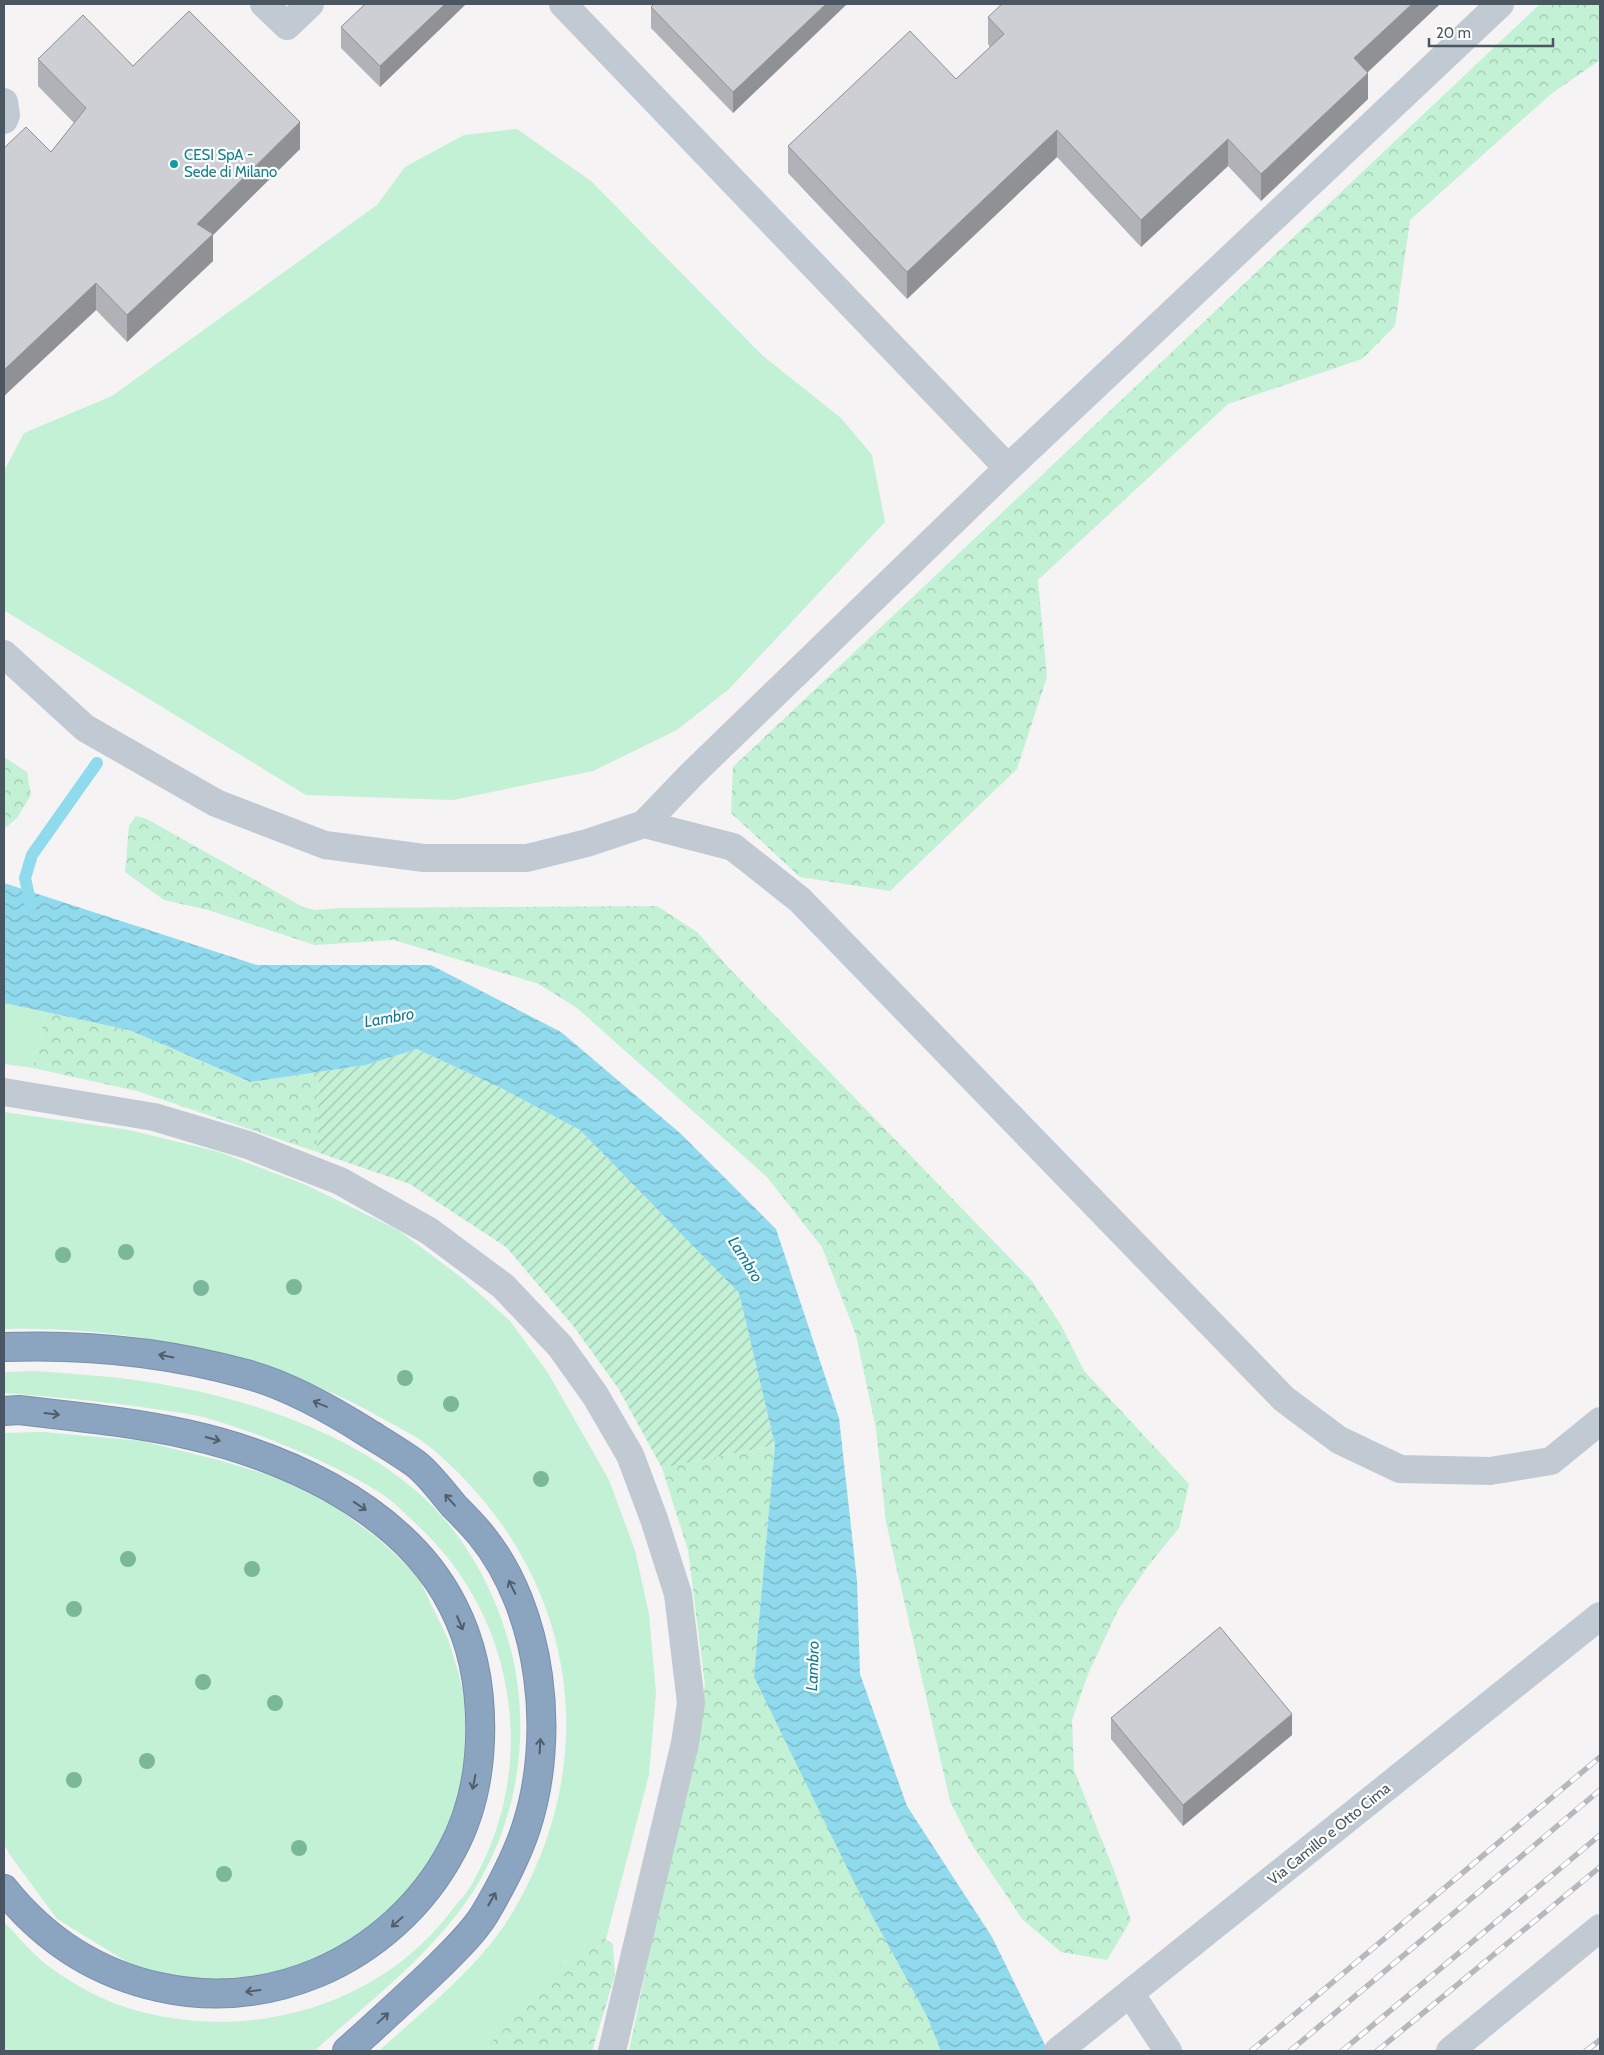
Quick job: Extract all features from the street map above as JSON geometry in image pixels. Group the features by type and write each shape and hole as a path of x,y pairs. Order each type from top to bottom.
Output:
{"highway":[{"path":"4,1347 63,1345 160,1354 248,1374 329,1408 418,1465 482,1536 503,1569 527,1628 536,1668 541,1723 539,1757 526,1827 513,1860 482,1918 458,1947 347,2051"},
{"path":"4,1411 19,1410 168,1429 211,1438 296,1470 359,1505 388,1525 413,1549 437,1580 454,1607 466,1636 475,1671 480,1707 480,1749 477,1766 467,1816 453,1849 430,1883 404,1915 376,1940 336,1965 295,1982 253,1991 213,1994 177,1991 138,1982 102,1969 70,1951 42,1930 18,1908 4,1889"}],"street":[{"path":"264,4 287,26 310,4"},
{"path":"563,4 1008,468"},
{"path":"4,654 85,728 216,803 325,845 424,858 527,858 587,843 644,824 698,769 1008,468 1500,4"},
{"path":"4,102 6,115 4,120"},
{"path":"644,824 733,847 800,900 1284,1399 1339,1440 1400,1469 1490,1471 1551,1461 1600,1421"},
{"path":"4,1092 154,1117 248,1145 340,1181 429,1231 503,1286 560,1346 595,1395 630,1455 654,1519 678,1594 691,1703 686,1743 612,2051"},
{"name":"Via Camillo e Otto Cima","path":"1061,2049 1600,1616"},
{"path":"1450,2051 1600,1928"},
{"path":"1130,1993 1168,2051"}],"green space":[{"path":"1540,4 1600,4 1600,60 1551,94 1410,220 1395,326 1362,359 1228,404 1038,580 1047,677 1017,769 890,891 800,877 731,813 733,767"},
{"path":"517,129 591,181 763,356 841,418 872,455 885,522 729,689 677,730 593,771 453,800 306,795 5,611 4,471 24,433 112,396 377,205 405,167 464,135"},
{"path":"4,757 27,772 31,795 17,818 4,829"},
{"path":"136,816 147,819 303,907 315,910 340,908 657,906 697,932 729,968 1032,1281 1061,1325 1084,1371 1189,1484 1179,1528 1148,1566 1118,1610 1088,1674 1072,1720 1074,1770 1115,1873 1131,1920 1107,1960 1061,1952 1023,1920 971,1843 950,1801 886,1522 876,1429 856,1335 822,1247 767,1177 577,1008 539,984 394,940 315,945 208,910 164,900 125,872 129,826"},
{"path":"4,1003 46,1012 33,1068 4,1064"},
{"path":"46,1012 129,1030 249,1082 319,1072 317,1152 137,1091 33,1068"},
{"path":"417,1049 503,1089 580,1130 739,1293 775,1445 662,1468 618,1388 574,1327 506,1247 410,1184 317,1152 319,1072 366,1065"},
{"path":"4,1112 129,1130 219,1152 306,1185 398,1230 462,1278 510,1321 548,1373 609,1480 635,1550 649,1614 656,1693 649,1775 606,1939 598,1934 560,1964 528,2006 482,2051 379,2051 455,1983 490,1945 518,1903 546,1842 561,1781 566,1719 560,1659 543,1601 515,1545 478,1494 425,1443 408,1432 342,1398 297,1378 250,1362 151,1339 52,1329 4,1329"},
{"path":"34,1371 120,1378 197,1391 275,1413 313,1428 383,1466 414,1489 451,1527 481,1572 493,1597 503,1622 510,1648 516,1674 519,1701 519,1755 516,1781 502,1833 479,1882 445,1929 381,1993 314,2051 4,2051 4,1922 43,1962 84,1989 128,2008 172,2018 217,2022 262,2019 306,2010 348,1994 386,1972 422,1944 469,1889 494,1836 507,1788 511,1739 507,1691 495,1644 475,1599 448,1558 413,1521 382,1494 343,1472 299,1451 204,1417 123,1405 4,1393 4,1372"},
{"path":"43,1432 142,1441 222,1461 279,1478 335,1507 376,1537 417,1575 448,1639 466,1705 468,1744 456,1817 411,1896 339,1954 246,1981 204,1980 163,1975 127,1962 57,1919 10,1855 4,1844 4,1433"},
{"path":"775,1445 764,1573 941,2051 629,2051 705,1685 688,1550 662,1468"},
{"path":"598,1934 613,1944 615,1975 592,2051 482,2051 528,2006 560,1964"}],"water":[{"name":"Lambro","path":"4,883 257,965 431,965 561,1032 680,1133 776,1229 839,1418 857,1581 860,1674 907,1806 992,1937 1048,2051 941,2051 927,2016 857,1888 754,1677 775,1445 739,1293 580,1130 503,1089 417,1049 366,1065 250,1082 129,1030 4,1003"}],"building":[{"path":"365,4 445,4 380,66 341,27"},
{"path":"654,4 826,4 733,92 651,7"},
{"path":"1002,4 1412,4 1354,58 1368,73 1261,174 1228,139 1141,220 1057,130 907,272 788,146 910,31 956,79 1004,34 988,17"},
{"name":"CESI SpA - Sede di Milano","path":"189,11 300,122 197,224 213,234 127,315 96,283 5,369 4,148 26,127 51,152 86,108 38,59 83,15 133,66"},
{"path":"1220,1627 1292,1714 1183,1805 1111,1718"}],"waterway":[{"path":"31,905 25,878 32,855 97,763"}],"railway":[{"path":"1251,2051 1600,1757"},
{"path":"1290,2051 1600,1790"},
{"path":"1342,2051 1600,1835"},
{"path":"1377,2051 1600,1867"},
{"path":"1586,2051 1600,2040"}],"place":[{"name":"CESI SpA - Sede di Milano","path":"174,164"}]}
